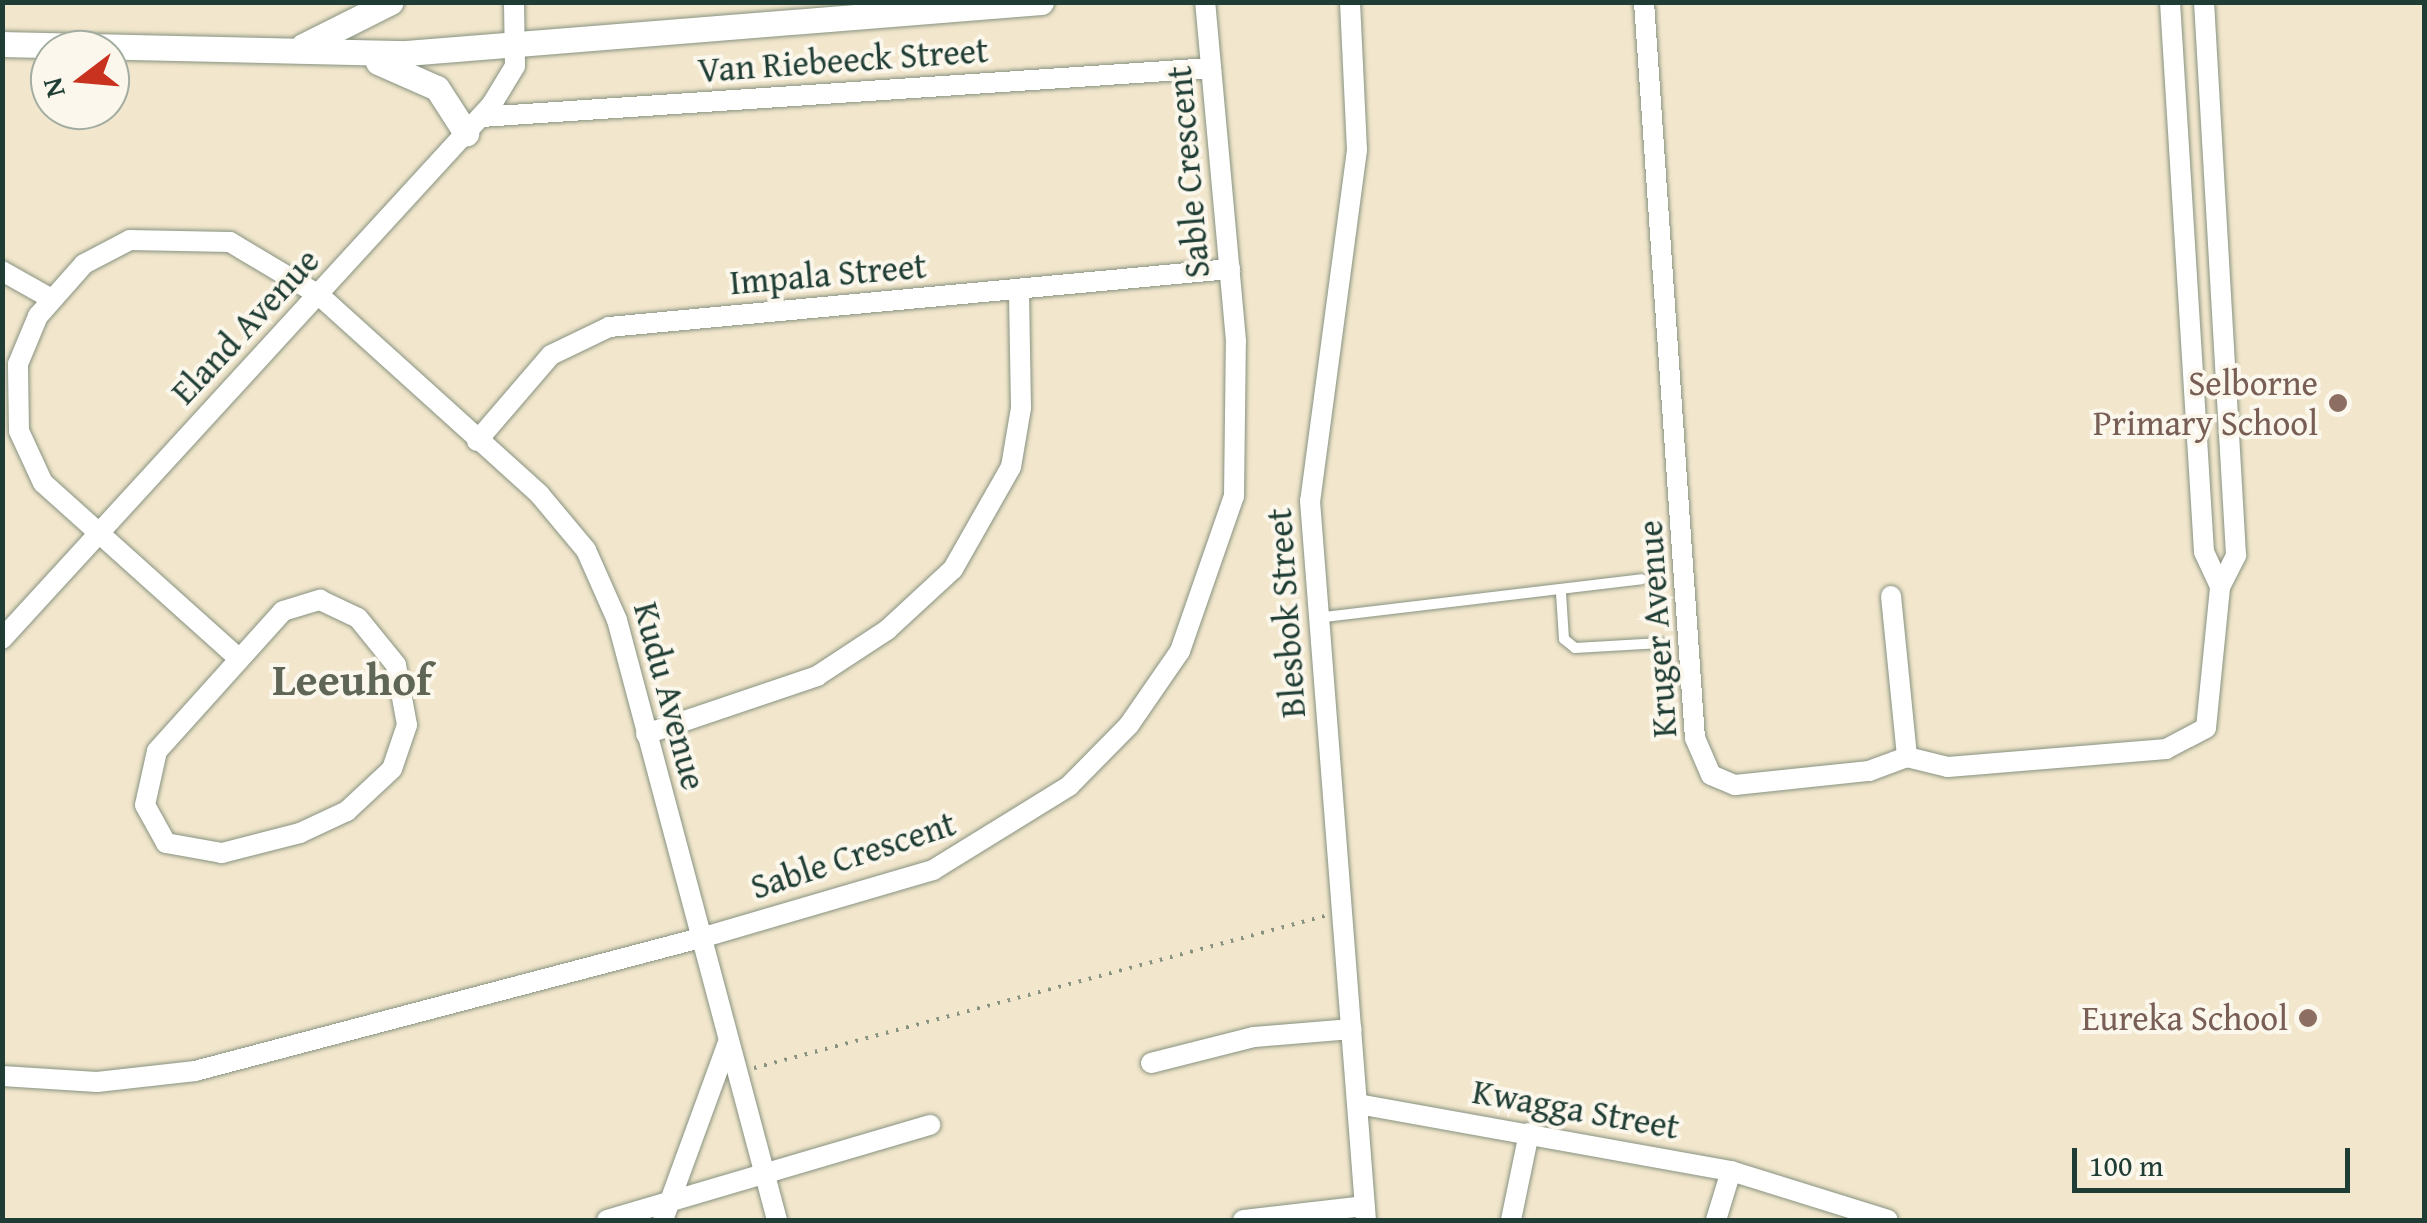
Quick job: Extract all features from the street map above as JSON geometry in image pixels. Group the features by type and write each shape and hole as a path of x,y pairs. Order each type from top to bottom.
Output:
{"street":[{"path":"253,54 330,38 391,2"},
{"path":"514,2 516,47"},
{"name":"Van Riebeeck Street","path":"2,44 333,55 516,47 928,7 1040,2"},
{"name":"Sable Crescent","path":"2,1076 97,1082 194,1072 704,937 948,864 1039,809 1129,725 1188,635 1231,513 1238,410 1230,269 1205,2"},
{"name":"Blesbok Street","path":"1350,2 1357,150 1310,476 1316,618 1344,911 1365,1213"},
{"name":"Kruger Avenue","path":"1644,2 1698,750 1711,775 1730,785 1869,771 1907,757 1948,767 2189,744 2214,705 2220,587 2236,555 2204,2"},
{"name":"Kruger Avenue","path":"2170,2 2204,552 2220,587"},
{"name":"Eland Avenue","path":"2,639 474,125 512,77 516,47"},
{"path":"333,55 428,82 474,125"},
{"name":"Van Riebeeck Street","path":"474,125 1211,68"},
{"name":"Kudu Avenue","path":"50,298 100,252 167,235 239,245 319,295 554,509 594,564 704,937 777,1220"},
{"name":"Impala Street","path":"478,440 552,355 594,331 1230,269"},
{"path":"2,271 50,298 18,364 16,419 38,475 98,534 236,656"},
{"path":"646,734 816,676 887,630 953,569 1010,467 1021,408 1019,289"},
{"path":"1891,596 1907,757"},
{"path":"297,602 345,608 396,666 404,742 381,782 331,819 234,852 191,852 152,830 146,784 170,731 236,656 297,602"},
{"path":"1151,1063 1254,1037 1352,1029"},
{"path":"667,1211 728,1042"},
{"name":"Kwagga Street","path":"1358,1104 1731,1170 1781,1182 1888,1220"},
{"path":"607,1220 667,1211 764,1174 930,1125"},
{"path":"1510,1220 1529,1133"},
{"path":"1716,1220 1731,1170"},
{"path":"1243,1220 1365,1213"}],"lane":[{"path":"1316,618 1642,580"},
{"path":"1561,592 1568,645 1661,642"}],"path":[{"path":"736,1073 1344,911"}],"place":[{"name":"Selborne Primary School","path":"2338,403"},
{"name":"Eureka School","path":"2308,1018"}],"district":[{"name":"Leeuhof","path":"352,679"}]}
